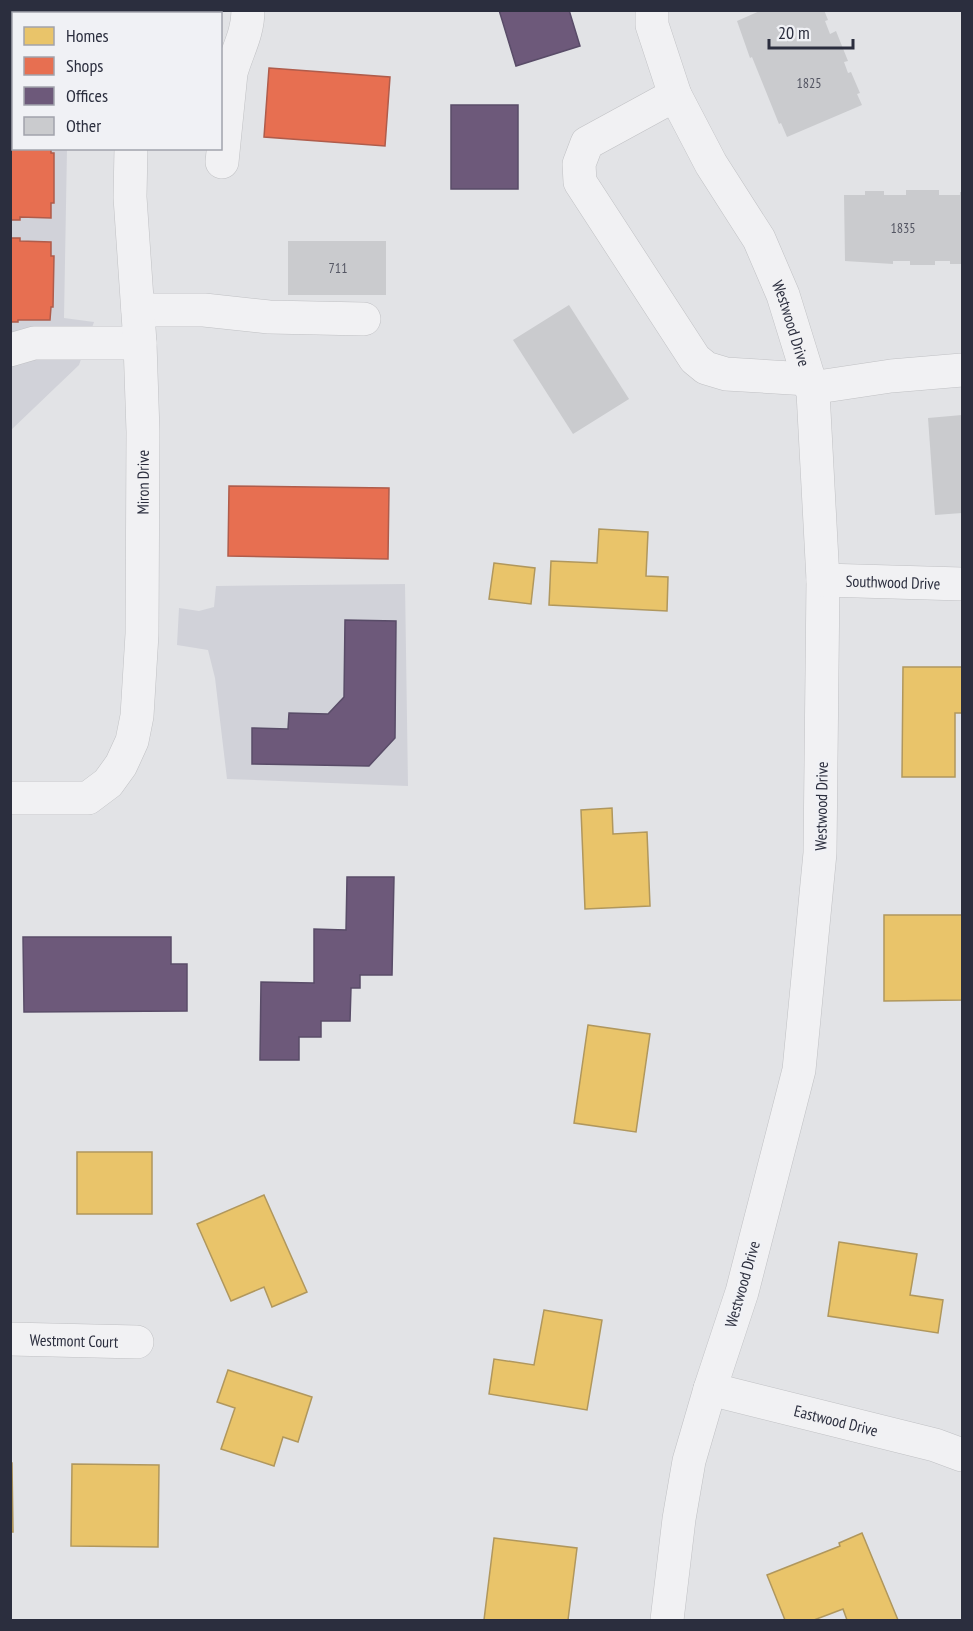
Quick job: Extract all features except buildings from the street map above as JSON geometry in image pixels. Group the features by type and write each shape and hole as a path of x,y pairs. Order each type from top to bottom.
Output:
{"street":[{"path":"222,162 231,73 235,59 231,45 246,34 248,10"},
{"name":"Westwood Drive","path":"652,10 652,25 675,95 711,164 759,239 783,296 810,383 823,580 820,853 799,1070 742,1292 689,1461 679,1519 667,1620"},
{"path":"675,95 587,143 579,165 580,182 695,359 706,368 726,374 810,383 963,370"},
{"name":"Miron Drive","path":"10,798 88,798 108,783 122,765 132,741 137,716 142,622 143,432 140,344 130,197 131,150"},
{"path":"138,310 204,310 269,317 364,319"},
{"path":"10,350 34,344 140,344"},
{"name":"Southwood Drive","path":"823,580 963,584"},
{"name":"Westmont Court","path":"10,1339 137,1342"},
{"name":"Eastwood Drive","path":"710,1389 935,1445 963,1455"}],"shaded area":[{"path":"10,116 12,116 12,150 67,150 64,318 94,322 79,365 11,430"},
{"path":"405,584 408,786 227,779 215,678 208,650 177,645 179,608 199,611 214,607 216,586"}]}
